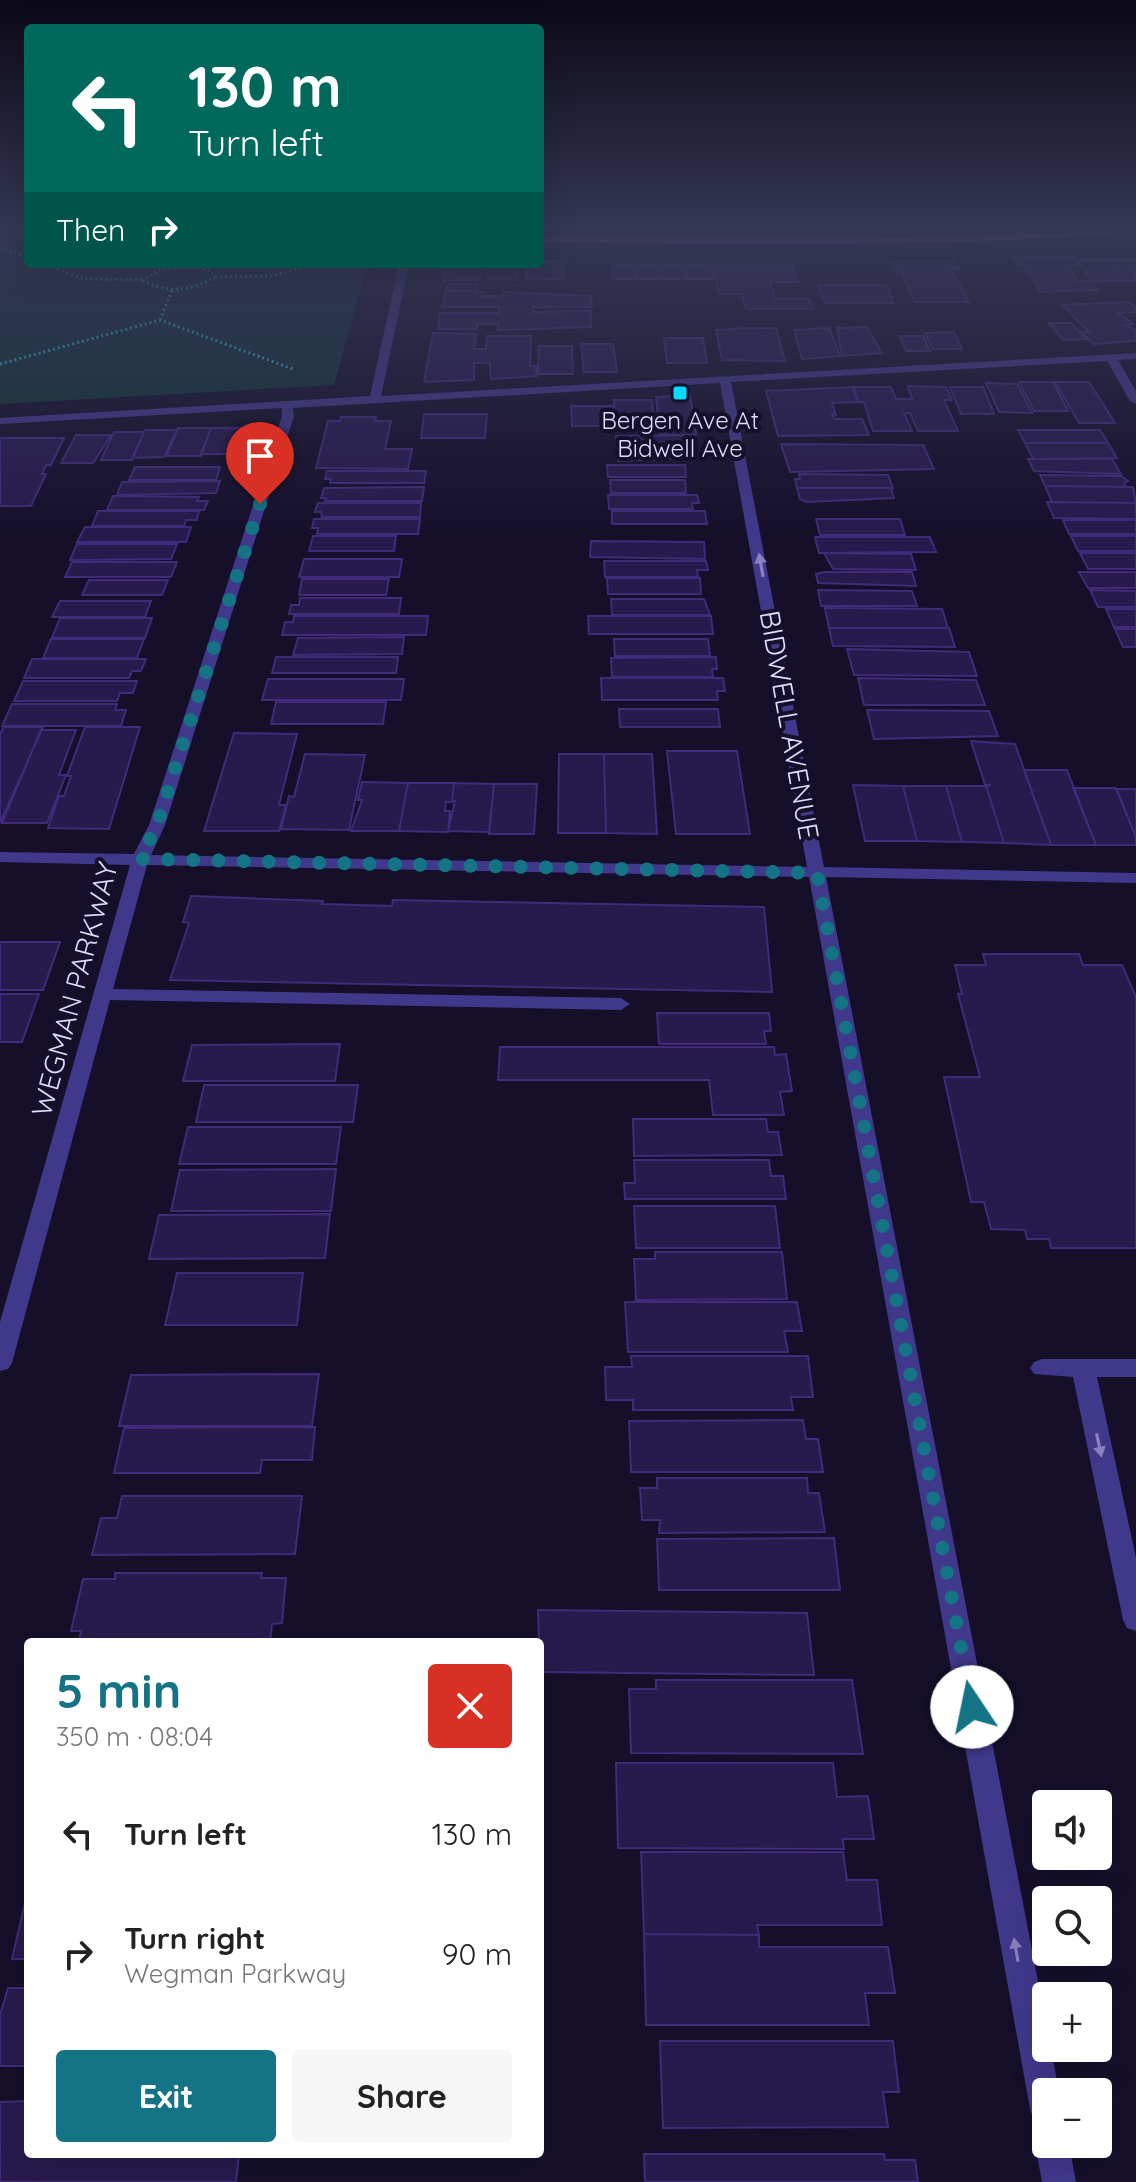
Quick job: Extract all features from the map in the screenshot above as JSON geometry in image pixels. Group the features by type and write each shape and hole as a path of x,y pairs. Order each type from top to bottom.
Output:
{"street":[{"path":"375,400 390,331"},
{"path":"0,421 1136,356"},
{"path":"1111,358 1136,401"},
{"name":"BIDWELL AVENUE","path":"725,379 1040,2078"},
{"name":"WEGMAN PARKWAY","path":"0,1363 140,859 162,810 288,416 287,405"},
{"path":"0,857 1136,878"},
{"path":"104,994 621,1004"},
{"path":"1042,1368 1136,1368"},
{"path":"1083,1368 1136,1620"},
{"path":"1055,2158 1059,2182"}],"path":[{"path":"0,364 121,331"},
{"path":"190,331 294,369"}],"green space":[{"path":"0,331 349,331 334,385 0,404"}],"building":[{"path":"716,331 777,331 785,361 722,360"},
{"path":"794,331 830,331 840,356 802,359"},
{"path":"838,331 869,331 882,353 842,356"},
{"path":"1055,331 1078,331 1086,339 1063,340"},
{"path":"1136,331 1136,341 1094,344 1080,332"},
{"path":"954,332 962,349 933,349 925,333"},
{"path":"433,333 476,334 474,349 486,349 487,336 531,336 530,365 536,366 537,376 491,379 490,363 474,363 474,380 424,382"},
{"path":"899,336 923,336 930,351 906,351"},
{"path":"664,338 703,338 707,363 667,363"},
{"path":"581,344 613,344 617,372 584,372"},
{"path":"539,346 572,346 573,374 538,374"},
{"path":"1019,382 1053,382 1068,411 1034,411"},
{"path":"1055,382 1089,382 1115,423 1079,423"},
{"path":"986,383 1017,384 1032,413 999,412"},
{"path":"908,386 946,387 952,400 944,400 958,431 918,431 910,413 904,413 912,431 873,431 864,402 859,402 853,387 891,387 896,399 912,399"},
{"path":"852,387 858,402 832,403 836,415 832,414 834,419 862,419 869,435 778,436 766,391"},
{"path":"950,387 983,387 994,414 961,414"},
{"path":"690,395 696,435 660,435 656,397"},
{"path":"614,400 652,400 654,425 616,425"},
{"path":"571,406 614,406 615,426 572,426"},
{"path":"424,414 487,414 485,438 421,438"},
{"path":"341,417 376,417 375,421 391,421 385,449 412,449 408,469 316,468 328,421 340,421"},
{"path":"178,428 211,428 201,456 167,456"},
{"path":"211,428 244,428 235,454 201,454"},
{"path":"145,430 177,430 164,457 132,458"},
{"path":"1018,430 1100,430 1108,443 1025,443"},
{"path":"114,432 144,432 132,460 101,460"},
{"path":"76,435 111,435 93,463 61,463"},
{"path":"689,435 692,449 617,449 616,436"},
{"path":"0,438 64,438 51,465 46,465 42,474 46,474 31,506 0,506"},
{"path":"1025,443 1108,443 1117,458 1033,459"},
{"path":"781,444 923,445 934,469 790,472"},
{"path":"617,449 683,449 685,458 618,461"},
{"path":"1028,459 1112,459 1121,474 1034,471"},
{"path":"607,465 685,465 686,477 608,477"},
{"path":"135,467 220,467 216,480 129,480"},
{"path":"327,471 426,471 424,483 330,483 331,479 325,479"},
{"path":"799,474 888,475 893,488 797,488 795,479 800,479"},
{"path":"1040,475 1121,476 1128,481 1124,483 1126,487 1045,486"},
{"path":"610,480 685,480 686,493 611,493"},
{"path":"220,481 216,493 117,495 122,482"},
{"path":"1045,486 1133,487 1136,503 1052,502"},
{"path":"424,487 422,501 325,501 326,498 321,498 324,488"},
{"path":"797,488 891,488 894,498 806,502 800,499"},
{"path":"608,495 697,495 699,503 692,503 693,509 609,509"},
{"path":"113,496 199,497 197,501 208,501 204,510 107,510"},
{"path":"1047,502 1136,503 1136,519 1054,518"},
{"path":"318,503 421,503 420,517 322,517 321,512 315,512"},
{"path":"98,511 199,511 197,520 186,520 184,526 92,526"},
{"path":"612,511 705,511 707,524 612,524"},
{"path":"314,519 420,519 418,534 317,534 318,528 312,528"},
{"path":"816,519 900,519 905,535 820,535"},
{"path":"1063,520 1136,520 1136,534 1069,534"},
{"path":"85,527 191,527 186,542 77,542"},
{"path":"313,536 396,536 394,551 309,551"},
{"path":"1071,536 1136,536 1136,551 1078,551"},
{"path":"815,537 930,537 936,552 819,553"},
{"path":"591,541 704,542 705,559 590,557"},
{"path":"77,544 177,544 171,559 70,560"},
{"path":"824,553 911,554 916,570 833,569"},
{"path":"1080,553 1136,553 1136,569 1088,569"},
{"path":"304,559 402,559 399,577 299,577"},
{"path":"604,561 706,561 708,570 697,570 698,577 605,577"},
{"path":"72,562 177,562 171,577 65,577"},
{"path":"912,572 916,586 818,583 816,574"},
{"path":"1079,572 1136,572 1136,588 1088,588"},
{"path":"607,578 700,578 701,594 608,594"},
{"path":"302,579 389,579 386,595 299,595"},
{"path":"89,580 168,580 162,595 82,595"},
{"path":"818,590 912,591 917,606 821,606"},
{"path":"1090,590 1136,591 1136,607 1098,607"},
{"path":"300,598 401,598 399,614 289,614 291,605 299,605"},
{"path":"611,599 704,599 710,615 612,615"},
{"path":"60,601 151,601 145,617 52,617"},
{"path":"825,608 942,609 948,628 829,628"},
{"path":"1106,609 1136,609 1136,627 1114,627"},
{"path":"294,616 428,616 426,635 282,635 285,622 293,622"},
{"path":"588,616 711,616 713,634 589,634"},
{"path":"60,618 152,618 145,638 52,638"},
{"path":"829,628 949,628 955,647 833,646"},
{"path":"1115,629 1136,629 1136,647 1123,647"},
{"path":"404,637 402,654 293,655 298,638"},
{"path":"51,639 144,639 137,658 43,658"},
{"path":"614,639 708,639 710,656 615,656"},
{"path":"847,649 969,652 977,676 854,675"},
{"path":"276,657 398,657 396,673 272,673"},
{"path":"716,657 717,669 712,669 713,677 612,677 611,658"},
{"path":"32,659 146,659 141,671 132,671 129,678 24,678"},
{"path":"601,678 723,678 725,691 717,691 718,700 602,700"},
{"path":"858,678 976,680 985,705 864,705"},
{"path":"268,679 404,679 401,700 262,700"},
{"path":"23,681 137,681 133,693 120,693 117,701 14,701"},
{"path":"276,702 386,702 383,724 271,724"},
{"path":"12,704 117,704 115,710 126,710 121,726 2,726"},
{"path":"619,709 718,709 720,727 620,727"},
{"path":"867,710 989,711 998,736 874,739"},
{"path":"4,727 43,727 0,823 0,734"},
{"path":"85,727 140,727 109,829 48,828 59,796 64,796 71,776 67,776"},
{"path":"41,730 76,730 59,775 66,775 47,823 2,823"},
{"path":"234,733 297,734 279,805 286,805 279,831 204,831"},
{"path":"971,741 1015,744 1051,845 1004,843 986,786 991,785 985,785"},
{"path":"667,751 737,751 750,834 676,834"},
{"path":"305,754 365,755 349,830 281,829 289,796 294,797"},
{"path":"559,754 604,754 606,833 558,833"},
{"path":"604,754 652,754 657,834 606,833"},
{"path":"1024,770 1067,770 1096,845 1051,845"},
{"path":"362,782 408,783 399,831 351,831 362,800 358,800"},
{"path":"408,783 454,783 452,802 446,802 445,811 450,811 448,832 399,831"},
{"path":"454,783 494,784 489,832 448,831 455,801 452,801"},
{"path":"494,784 537,784 534,834 489,834"},
{"path":"853,785 903,786 917,841 865,841"},
{"path":"903,786 946,786 962,842 917,841"},
{"path":"946,786 986,786 1004,843 962,842"},
{"path":"1073,788 1116,788 1136,837 1136,845 1096,845"},
{"path":"1116,789 1136,789 1136,837"},
{"path":"191,896 392,906 393,900 764,907 772,992 170,980 189,923 183,922"},
{"path":"0,942 60,942 43,990 0,990"},
{"path":"983,954 1079,954 1083,965 1122,965 1136,997 1136,1248 1051,1248 1049,1239 1027,1239 1025,1230 991,1229 984,1202 971,1202 944,1077 980,1077 958,994 962,994 955,965 986,965"},
{"path":"0,994 39,994 22,1042 0,1042"},
{"path":"657,1013 769,1013 771,1031 764,1031 766,1044 659,1044"},
{"path":"340,1044 335,1081 183,1081 192,1045"},
{"path":"500,1047 774,1047 775,1055 786,1054 792,1091 780,1092 784,1115 713,1115 709,1080 498,1080"},
{"path":"204,1085 358,1085 353,1122 196,1122"},
{"path":"633,1119 766,1119 768,1132 778,1132 782,1155 634,1156"},
{"path":"188,1127 341,1127 336,1164 179,1164"},
{"path":"634,1160 769,1160 771,1176 783,1176 786,1199 625,1199 624,1183 635,1183"},
{"path":"336,1169 331,1211 171,1211 180,1170"},
{"path":"634,1206 775,1206 780,1248 636,1248"},
{"path":"330,1214 325,1258 149,1259 159,1215"},
{"path":"655,1252 782,1252 787,1299 636,1300 634,1259 655,1259"},
{"path":"177,1273 303,1273 297,1325 165,1325"},
{"path":"625,1302 797,1302 802,1331 784,1331 788,1352 628,1352"},
{"path":"631,1356 808,1356 813,1397 791,1397 793,1410 633,1410 633,1400 606,1400 605,1367 632,1367"},
{"path":"319,1374 312,1426 119,1426 131,1375"},
{"path":"803,1420 806,1439 818,1439 823,1472 631,1472 629,1421"},
{"path":"315,1427 312,1460 262,1460 260,1473 114,1473 124,1428"},
{"path":"657,1478 807,1478 808,1493 819,1493 825,1532 659,1533 660,1520 642,1520 640,1488 657,1488"},
{"path":"122,1496 302,1496 295,1554 92,1555 101,1518 117,1518"},
{"path":"834,1538 840,1590 659,1590 657,1539"},
{"path":"115,1573 262,1573 261,1578 286,1578 282,1623 272,1624 270,1638 80,1638 81,1631 71,1631 83,1579 115,1579"},
{"path":"538,1610 807,1613 814,1675 544,1672 544,1638 539,1638"},
{"path":"656,1680 852,1680 863,1754 631,1753 629,1689 656,1689"},
{"path":"616,1763 833,1763 837,1797 868,1796 874,1839 843,1839 844,1849 618,1848"},
{"path":"641,1852 843,1852 847,1880 877,1880 882,1925 757,1925 759,1935 644,1934"},
{"path":"24,1907 24,1959 12,1959"},
{"path":"644,1934 759,1935 759,1947 888,1947 895,1993 865,1993 869,2025 646,2025"},
{"path":"8,1988 24,1988 24,2066 0,2066 0,2015"},
{"path":"660,2041 893,2041 899,2092 883,2092 888,2127 663,2128"},
{"path":"24,2101 24,2158 239,2158 236,2182 0,2182 0,2102"},
{"path":"644,2154 884,2154 885,2160 915,2160 918,2182 645,2182"}],"place":[{"name":"Bergen Ave At Bidwell Ave","path":"680,393"}],"route":[{"path":"260,504 157,825 140,859 817,873 972,1707"}]}
